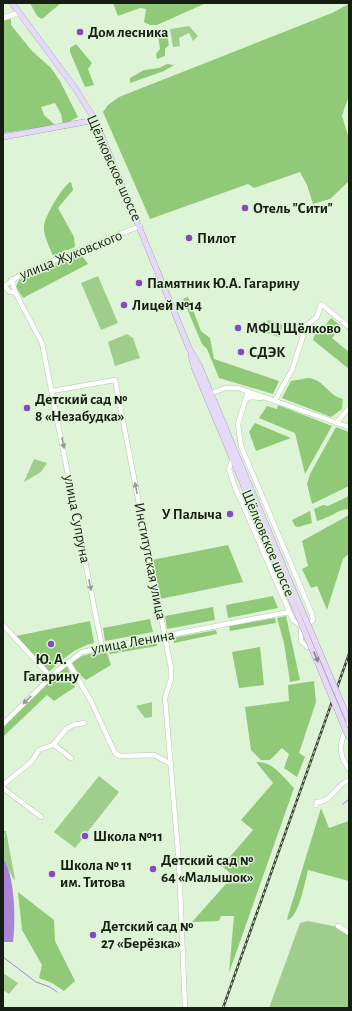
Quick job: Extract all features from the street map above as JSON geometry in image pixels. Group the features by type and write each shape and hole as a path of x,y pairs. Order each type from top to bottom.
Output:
{"main road":[{"name":"Щёлковское шоссе","path":"12,3 75,88 95,120 140,226 189,348 205,380 208,395 216,405 349,738"},
{"path":"3,137 95,120"},
{"name":"Щёлковское шоссе","path":"189,348 194,367 208,395 232,460 349,721"}],"street":[{"path":"3,18 18,13"},
{"name":"улица Жуковского","path":"3,286 12,279 140,226"},
{"path":"12,279 16,292 42,344 52,391"},
{"path":"3,286 10,292 16,292"},
{"path":"275,400 292,370 302,339 310,323 317,317 321,304 349,327"},
{"name":"Институтская улица","path":"52,391 115,380 171,668 171,679 164,698 179,864 185,1008"},
{"path":"205,380 215,389 238,388 349,427"},
{"path":"238,388 245,400"},
{"path":"208,395 223,389"},
{"path":"216,405 216,396 223,389"},
{"name":"улица Супруна","path":"52,391 102,647"},
{"path":"248,391 238,424 240,440 261,497 312,614 312,622 301,626"},
{"path":"245,400 250,397 275,400"},
{"path":"336,423 349,408"},
{"path":"232,460 230,470 235,487 292,620 301,626"},
{"name":"улица Ленина","path":"3,724 51,677 82,652 289,612"},
{"path":"3,625 51,677"},
{"path":"301,626 300,641 307,647"},
{"path":"68,662 91,701 109,743 115,753 120,756 154,755 171,764"},
{"path":"349,721 342,736 340,745 342,755 349,769"},
{"path":"3,785 32,761 39,750 54,744 66,729 73,725 84,723"},
{"path":"54,744 71,758"},
{"path":"316,805 317,802 326,801 344,782 349,780"},
{"path":"3,788 41,817"},
{"path":"338,926 349,933"}],"green space":[{"path":"30,3 61,3 42,19 37,16"},
{"path":"113,3 206,3 157,25 150,25 144,22 146,9 140,8 118,16"},
{"path":"349,4 349,95 342,116 349,139 349,181 330,199 313,204 307,185 300,172 254,188 248,184 150,219 103,112 108,105 119,97 332,13"},
{"path":"11,19 11,25 32,51 51,68 60,81 78,117 63,125 61,114 55,103 41,107 44,115 54,124 52,126 3,133 3,21"},
{"path":"189,26 198,36 193,41 189,33 179,38 180,46 173,47 170,29"},
{"path":"166,31 169,45 165,49 165,56 157,59 156,54 160,49 158,36"},
{"path":"76,44 92,63 88,69 94,85 85,87 70,52 70,48"},
{"path":"167,64 174,65 164,71 130,83 130,78 144,70 159,68"},
{"path":"71,182 73,190 58,208 74,237 75,247 53,256 47,241 44,226 59,194"},
{"path":"80,253 88,264 23,298 16,287 19,280"},
{"path":"98,276 118,323 101,330 81,283"},
{"path":"188,297 201,331 210,338 214,359 279,381 273,394 219,378 207,349 202,344 183,299"},
{"path":"331,318 341,326 332,338 349,352 349,369 313,340 316,331 321,331"},
{"path":"268,320 283,325 279,337 264,332"},
{"path":"127,334 133,338 140,358 115,366 108,342"},
{"path":"308,378 318,381 333,394 343,399 342,409 331,417 282,398 291,381"},
{"path":"278,405 332,426 305,474 295,433 259,418 267,406 277,409"},
{"path":"255,423 291,438 256,451 249,432"},
{"path":"336,427 349,432 349,486 312,504 307,484 310,474"},
{"path":"34,459 47,463 41,472 24,482"},
{"path":"349,496 349,509 341,510 317,521 314,509 323,505 328,506"},
{"path":"310,511 312,523 298,527 295,526 292,520"},
{"path":"349,515 349,553 343,559 327,610 317,586 311,588 302,569 308,566 302,541"},
{"path":"228,545 243,582 160,599 152,560"},
{"path":"273,596 278,608 228,618 226,605"},
{"path":"213,607 215,620 167,629 165,616"},
{"path":"286,616 300,680 290,682 284,643 277,618"},
{"path":"275,618 276,623 230,631 229,626"},
{"path":"150,619 153,632 105,641 103,628"},
{"path":"90,621 94,643 81,647 64,658 49,672 16,636"},
{"path":"216,630 217,634 174,643 173,638"},
{"path":"156,642 157,646 110,654 109,650"},
{"path":"260,647 264,685 239,688 232,652"},
{"path":"106,650 111,665 86,680 79,674 72,663 82,656"},
{"path":"67,666 75,687 54,701 47,695 3,737 3,727"},
{"path":"314,681 316,702 299,753 305,757 297,777 284,768 289,754 282,748 270,760 261,760 251,750 245,707 289,701 288,685"},
{"path":"152,702 152,717 145,718 136,706"},
{"path":"256,762 262,762 273,767 294,788 229,973 234,916 221,916 219,921 192,922 233,876 222,866 253,830 241,820 273,783"},
{"path":"99,776 119,792 75,848 54,832"},
{"path":"321,808 329,828 349,821 349,881 308,870 298,906 292,917 288,920 287,919"},
{"path":"3,831 6,831 14,880 3,859 3,839 5,836"},
{"path":"18,892 54,920 55,941 75,981 64,991 52,983 39,978 42,965 22,930"},
{"path":"349,915 349,1008 269,1008 300,923 308,921 348,929"},
{"path":"3,973 18,983 9,994 3,990"}],"shaded area":[{"path":"3,859 10,875 14,899 14,934 13,942 4,942 3,946"}],"waterway":[{"path":"343,804 349,799"},
{"path":"3,957 36,982 50,987 57,992"}],"railway":[{"path":"223,1008 349,654"}],"place":[{"name":"Дом лесника","path":"80,32"},
{"name":"Отель \"Сити\"","path":"245,208"},
{"name":"Пилот","path":"189,238"},
{"name":"Памятник Ю.А. Гагарину","path":"139,283"},
{"name":"Лицей №14","path":"124,305"},
{"name":"МФЦ Щёлково","path":"238,328"},
{"name":"СДЭК","path":"241,352"},
{"name":"Детский сад № 8 «Незабудка»","path":"27,408"},
{"name":"У Палыча","path":"230,514"},
{"name":"Ю. А. Гагарину","path":"51,644"},
{"name":"Школа №11","path":"85,836"},
{"name":"Детский сад № 64 «Малышок»","path":"153,869"},
{"name":"Школа № 11 им. Титова","path":"52,874"},
{"name":"Детский сад № 27 «Берёзка»","path":"93,935"}]}
